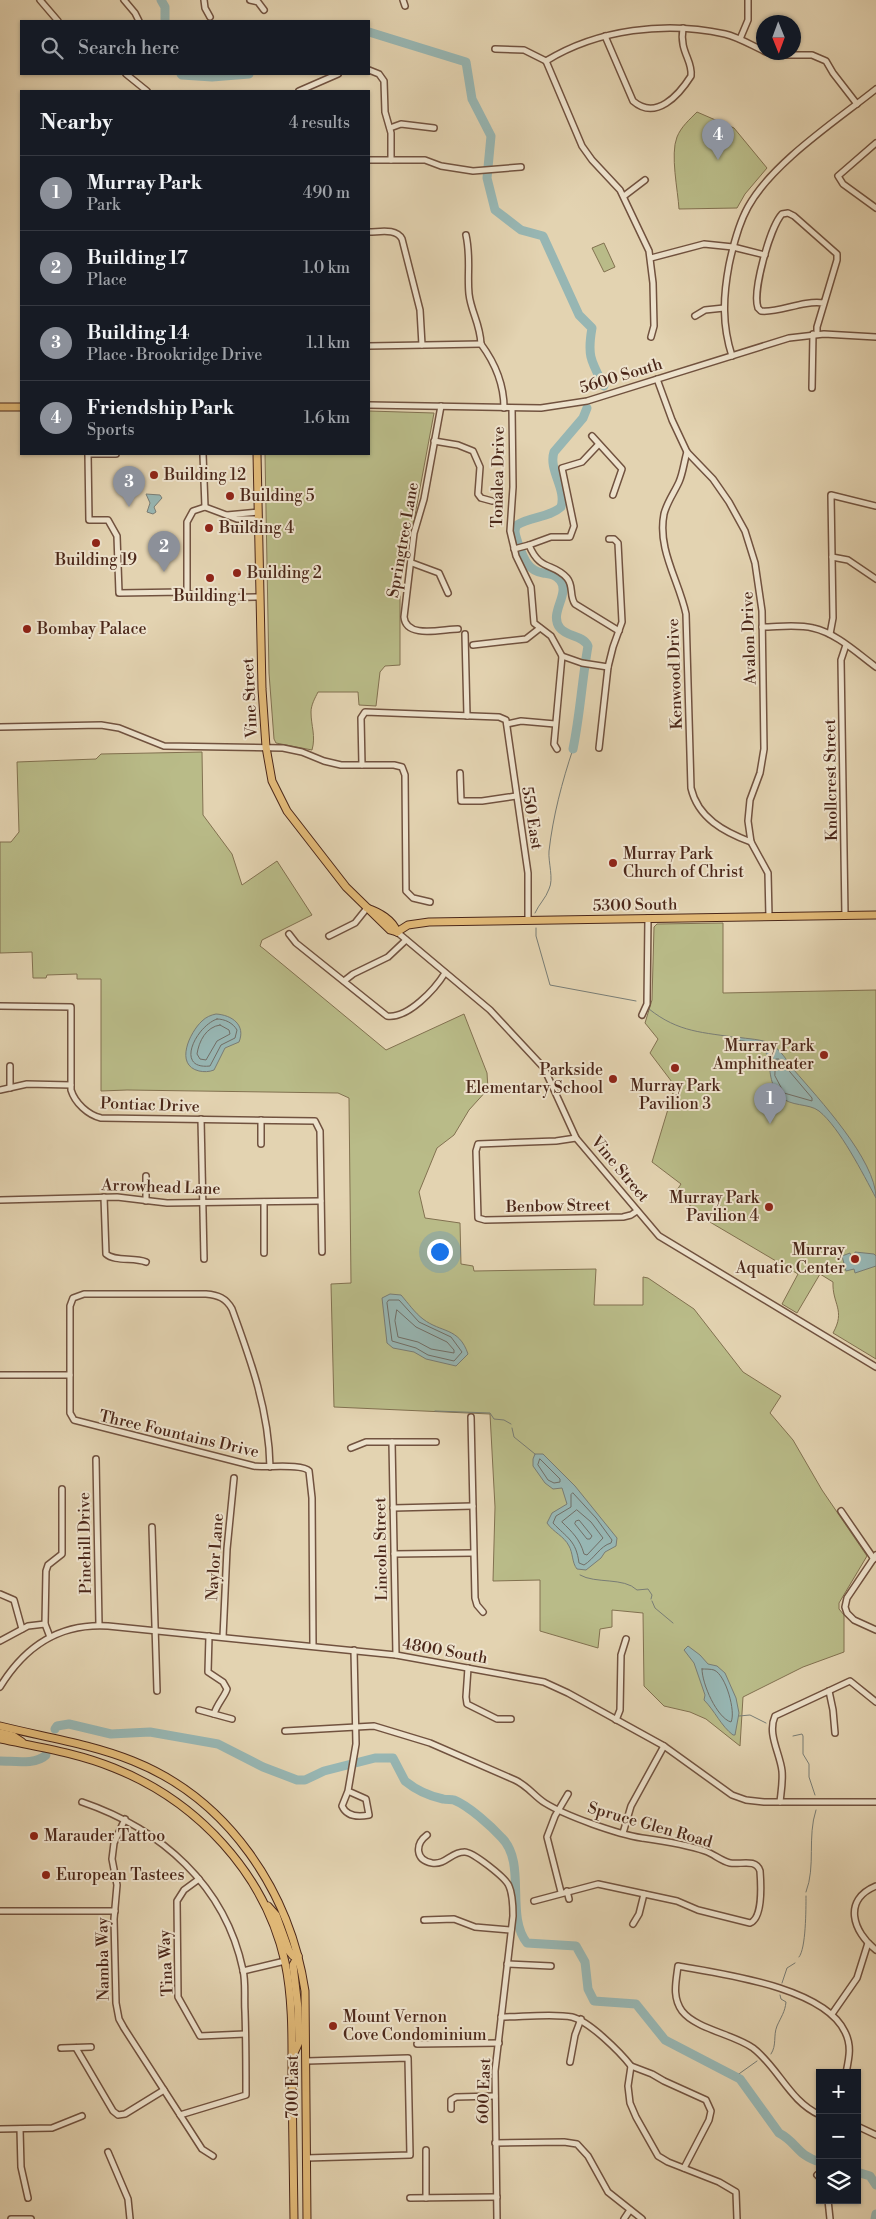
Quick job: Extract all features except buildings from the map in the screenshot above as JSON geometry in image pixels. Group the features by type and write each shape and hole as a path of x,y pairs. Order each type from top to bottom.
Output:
{"main road":[{"path":"0,407 20,407"},
{"name":"Vine Street","path":"257,455 262,679 266,747 271,777 280,800 346,887 390,930 397,932"},
{"name":"5300 South","path":"397,932 413,923 876,915"},
{"name":"700 East","path":"0,1726 125,1758 169,1779 202,1802 236,1835 264,1873 282,1908 298,1956 306,2000 307,2219"},
{"path":"0,1733 13,1736 26,1744"},
{"path":"0,1739 82,1757 115,1768 167,1796 194,1816 220,1840 247,1875 262,1900 276,1915 290,1954 298,1956 294,1962 293,1969 297,1995 299,2042 292,2057"},
{"name":"700 East","path":"262,1900 276,1932 285,1961 291,2001 294,2219"}],"street":[{"path":"40,0 57,20"},
{"path":"124,0 138,20"},
{"path":"204,0 205,8 210,17"},
{"path":"250,0 258,2 264,10"},
{"path":"740,40 748,20 748,0"},
{"path":"546,61 605,36 664,27 726,34 756,48"},
{"path":"605,36 630,95 641,107 652,109 663,106 687,82 692,73 681,44 683,28"},
{"path":"495,49 524,50 546,61 582,146 592,160 616,184 624,196 651,258 654,326 651,337"},
{"path":"801,55 812,55 826,61 833,74 857,104"},
{"path":"370,70 379,74 384,81 385,112 390,128 391,160"},
{"path":"127,75 146,90"},
{"path":"301,90 336,75"},
{"path":"732,356 725,333 725,286 733,248 747,209 768,178 876,89"},
{"path":"390,128 401,124 434,128"},
{"path":"876,143 838,176 843,184 876,208"},
{"path":"370,160 426,160 441,166 482,171 521,168"},
{"path":"624,196 645,180"},
{"path":"812,388 815,334 824,303 837,254 794,216 786,213 780,216 774,228 765,256 756,299 758,308 761,311 768,311 801,304 824,303"},
{"path":"370,232 392,232 399,234 402,239 420,310 422,345"},
{"path":"466,236 470,259 469,295 480,326 481,344 493,361 502,386 504,408"},
{"path":"651,258 704,244 733,248 765,256"},
{"path":"695,316 705,310 724,308"},
{"name":"5600 South","path":"370,405 554,408 572,405 657,380 790,338 815,334 876,337"},
{"path":"370,346 481,344"},
{"name":"Avalon Drive","path":"657,380 672,420 687,452 723,492 745,531 759,580 762,627 764,749 760,773 749,808 752,842 768,873 769,917"},
{"name":"Springtree Lane","path":"441,406 424,499 414,533 412,563 404,611 406,625 416,631 458,628"},
{"name":"Tonalea Drive","path":"512,408 513,488 510,532 520,565 532,587 534,623 554,640 562,656"},
{"path":"592,436 598,445 622,469 613,495"},
{"path":"434,441 463,446 473,451 480,467 478,494 481,498 492,501"},
{"path":"516,548 552,537 570,537 574,526 562,468 582,462 598,445"},
{"name":"Kenwood Drive","path":"687,452 680,479 665,511 662,529 667,555 684,601 686,614 691,788 693,797 704,815 718,826 752,842"},
{"path":"88,455 89,520 108,520 117,536 119,593 187,593 204,598 259,597"},
{"path":"203,455 205,507"},
{"path":"830,634 833,618 831,496 876,506"},
{"path":"187,593 186,522 193,511 205,507 237,520 258,516"},
{"path":"599,748 608,666 622,622 618,544 614,539 609,539"},
{"path":"526,545 535,559 567,578 571,585 572,600 575,604 619,631"},
{"path":"832,557 848,560 876,580"},
{"path":"412,563 439,573 448,593"},
{"path":"762,627 806,627 830,634 876,667"},
{"path":"472,645 526,639 540,628"},
{"path":"465,634 467,716"},
{"name":"Knollcrest Street","path":"845,915 841,660 846,645"},
{"path":"557,749 554,744 555,724 562,656 585,663 608,666"},
{"path":"362,765 363,713 499,717 507,722 521,721 555,724"},
{"name":"550 East","path":"507,722 528,873 528,920"},
{"path":"0,727 101,725 119,728 164,746 266,747 296,750 334,764 402,766 405,775 406,891 413,898 430,902"},
{"path":"460,773 461,801 482,801 516,796"},
{"path":"329,936 355,923 367,908"},
{"path":"642,1015 646,1004 648,918"},
{"name":"Vine Street","path":"397,932 490,1010 546,1070 576,1138 656,1233 670,1244 876,1367"},
{"path":"289,934 296,943 384,1014 393,1016 408,1010 428,995 445,973"},
{"path":"344,982 353,974 388,957 406,940"},
{"path":"0,1006 71,1007 71,1084 31,1084 0,1090"},
{"path":"10,1066 10,1088"},
{"name":"Pontiac Drive","path":"71,1084 74,1098 97,1118 309,1120 316,1123 320,1131 321,1201"},
{"path":"201,1119 204,1259"},
{"path":"261,1120 261,1144"},
{"name":"Benbow Street","path":"576,1138 556,1141 478,1144 476,1151 478,1218 485,1220 620,1218 637,1211"},
{"path":"146,1176 146,1201"},
{"path":"104,1197 106,1254 111,1258 137,1258 146,1262"},
{"name":"Arrowhead Lane","path":"0,1200 104,1197 203,1203 321,1201"},
{"path":"321,1201 322,1252"},
{"path":"264,1202 264,1253"},
{"name":"Three Fountains Drive","path":"270,1467 269,1432 260,1389 228,1302 220,1296 206,1294 84,1294 75,1296 70,1306 70,1414 76,1422 248,1465 270,1467 305,1467 311,1475 313,1646"},
{"path":"0,1375 70,1375"},
{"path":"470,1417 475,1601 484,1612"},
{"name":"Lincoln Street","path":"392,1442 396,1655"},
{"path":"351,1448 362,1443 436,1442"},
{"name":"Pinehill Drive","path":"96,1460 99,1626"},
{"name":"Naylor Lane","path":"223,1637 226,1548 234,1478"},
{"path":"50,1637 45,1624 46,1572 48,1565 62,1554 62,1489"},
{"path":"393,1508 473,1506"},
{"path":"841,1511 875,1557 846,1601 846,1611 850,1617 876,1630"},
{"path":"152,1527 157,1691"},
{"path":"394,1554 473,1553"},
{"path":"0,1594 14,1600 22,1629"},
{"path":"0,1641 32,1625 45,1624"},
{"name":"4800 South","path":"0,1687 21,1658 50,1637 79,1628 99,1626 396,1655 544,1682 561,1689 664,1746 732,1795 752,1802 876,1802"},
{"path":"209,1636 208,1672 223,1682 227,1689 218,1702 214,1714"},
{"path":"616,1720 620,1710 620,1655 626,1639"},
{"path":"348,1791 366,1800 369,1815 351,1815 345,1812 342,1802 348,1791 354,1762 356,1726 354,1650"},
{"path":"468,1668 467,1704 498,1719 511,1719"},
{"path":"780,1802 783,1785 782,1771 774,1741 773,1721 775,1716 850,1681 876,1702"},
{"path":"829,1691 835,1733"},
{"path":"199,1710 232,1720"},
{"name":"Spruce Glen Road","path":"285,1731 374,1726 430,1743 524,1784 544,1802 593,1824 640,1838 661,1839 701,1850 731,1863 753,1863 758,1866 760,1873 759,1913 755,1920 746,1922 701,1911 677,1901 644,1894"},
{"path":"623,1833 633,1803 664,1746"},
{"path":"568,1794 559,1809 547,1838 564,1891 569,1900"},
{"path":"82,1802 125,1819 161,1842 198,1879 225,1921 243,1971 246,2096 180,2114"},
{"name":"Namba Way","path":"125,1819 112,1852 117,1885 115,1911 116,2011 124,2028 202,2149 213,2156"},
{"name":"600 East","path":"427,1835 420,1840 418,1847 421,1856 428,1862 442,1863 458,1853 467,1852 474,1855 508,1883 512,1895 513,1916 495,2071 497,2219"},
{"name":"Tina Way","path":"198,1879 184,1890 177,1901 178,1997 200,2036 245,2034"},
{"path":"534,1900 595,1884 644,1894 639,1914 633,1924"},
{"path":"876,1886 864,1894 856,1906 855,1912 857,1928 876,1950"},
{"path":"0,1911 115,1911"},
{"path":"424,1920 454,1919 475,1927 511,1930"},
{"path":"832,2014 857,1978 868,1943"},
{"path":"243,1971 285,1961"},
{"path":"507,1964 551,1966"},
{"path":"818,2114 802,2103 754,2049 736,2038 693,2020 683,2012 675,1994 678,1966 763,1982 814,2003 832,2014 846,2032 849,2045 847,2069"},
{"path":"502,2017 570,2016 581,2020 621,2052 631,2066 698,2096 708,2103 711,2111 709,2120 684,2168"},
{"path":"570,2062 575,2035 581,2020"},
{"path":"417,2044 498,2043"},
{"path":"61,2048 91,2047"},
{"path":"76,2048 113,2111 118,2115 125,2114 164,2090"},
{"path":"306,2158 410,2155 408,2058 307,2061"},
{"path":"631,2066 628,2086 630,2103 658,2156 736,2192 737,2219"},
{"path":"451,2109 451,2100 456,2097 495,2096"},
{"path":"0,2129 60,2126 82,2116"},
{"path":"861,2128 876,2135"},
{"path":"20,2129 21,2167 28,2198"},
{"path":"495,2143 564,2142 577,2144 588,2156 608,2192 642,2219"},
{"path":"426,2150 426,2198"},
{"path":"108,2152 128,2199 130,2219"},
{"path":"410,2198 497,2197"},
{"path":"828,2204 830,2219"},
{"path":"624,2219 630,2210"},
{"path":"11,2219 31,2219"}],"green space":[{"path":"697,112 734,128 767,168 745,194 737,208 679,209 674,163 675,144 681,130"},
{"path":"604,243 615,267 604,272 592,248"},
{"path":"370,411 434,413 407,558 398,574 400,665 385,666 380,672 376,706 359,705 358,692 318,692 311,709 312,750 276,743 274,739 269,673 265,455 370,455"},
{"path":"202,752 203,815 232,854 242,885 277,861 312,915 262,940 260,946 386,1050 464,1014 487,1073 488,1089 469,1110 454,1135 437,1148 419,1192 425,1218 460,1223 461,1264 473,1266 474,1271 596,1269 594,1305 643,1305 643,1277 648,1278 694,1309 743,1372 781,1396 770,1413 793,1440 822,1490 867,1556 839,1603 839,1609 844,1615 844,1652 803,1667 743,1697 740,1746 706,1719 690,1712 664,1706 644,1686 643,1613 612,1610 612,1627 600,1629 598,1648 540,1631 540,1580 493,1581 495,1507 490,1414 334,1407 331,1284 351,1283 349,1098 338,1093 101,1091 101,979 77,979 77,974 47,975 46,978 33,978 32,952 0,953 0,842 11,842 19,832 17,762 96,759 101,754"},
{"path":"723,923 723,993 876,990 876,1359 833,1333 837,1325 838,1313 833,1282 820,1274 797,1313 782,1304 798,1274 698,1215 699,1213 675,1193 681,1184 652,1162 675,1086 650,1053 658,1039 645,1023 652,1000 654,927 657,924"}],"water":[{"path":"146,494 160,495 162,498 154,507 156,512 153,514 147,512 150,503"},
{"path":"216,1014 227,1016 236,1022 241,1031 239,1042 225,1048 214,1070 206,1072 191,1068 187,1062 186,1055 189,1040 197,1026 205,1018"},
{"path":"737,1037 768,1042 781,1052 844,1130 856,1148 867,1166 876,1198 835,1128 819,1111 789,1102 780,1096 771,1077 769,1060 766,1054 761,1048 752,1043 737,1040"},
{"path":"855,1252 874,1254 876,1256 876,1266 855,1273 854,1269 846,1271 842,1256 850,1253 854,1264"},
{"path":"390,1294 401,1295 423,1319 455,1335 460,1339 468,1354 456,1366 426,1359 414,1352 393,1348 387,1343 382,1298"},
{"path":"535,1454 543,1454 575,1486 617,1538 616,1546 605,1552 601,1558 586,1570 577,1569 567,1543 547,1523 552,1513 567,1504 562,1488 553,1489 545,1483 533,1466"},
{"path":"688,1646 708,1664 717,1666 725,1673 736,1698 739,1713 735,1735 725,1727 704,1700 705,1695 694,1663 684,1650"}],"waterway":[{"path":"161,0 165,7 165,20"},
{"path":"370,32 466,62 472,99 491,136 487,178 495,210 521,230 543,236 579,315 592,328 591,358 604,386"},
{"path":"182,75 212,77 237,75"},
{"path":"573,749 588,646 586,642 560,628 556,616 562,597 563,585 556,577 538,572 529,566 522,553 515,531 517,525 522,522 551,513 561,507 562,493 553,466 554,452 583,418 587,408"},
{"path":"535,913 550,885 549,855 553,825 558,799 573,749"},
{"path":"536,928 536,936 550,985 636,1001"},
{"path":"649,1009 660,1017 681,1027 703,1033 739,1038"},
{"path":"435,1411 490,1413 494,1419 504,1420 511,1424"},
{"path":"512,1428 514,1437 535,1454"},
{"path":"580,1575 586,1578 625,1583 637,1590 648,1589 652,1595 651,1599"},
{"path":"652,1601 655,1608 673,1623"},
{"path":"739,1716 750,1715 766,1723"},
{"path":"55,1729 57,1726 69,1724 111,1734 150,1732 218,1744 263,1767 297,1780 305,1780 324,1771 375,1758 393,1758 405,1781 409,1784 428,1794 460,1803 502,1838 509,1849 513,1861 517,1919 527,1943 576,1946 585,1962 588,1989 594,2001 636,2004 665,2040 740,2079 779,2133 806,2156 816,2160"},
{"path":"793,1736 802,1734 803,1736 803,1754 809,1764 809,1777 815,1795"},
{"path":"0,1761 31,1761 46,1755"},
{"path":"806,1892 811,1872 812,1831 816,1810"},
{"path":"799,1957 804,1938 806,1896"},
{"path":"782,1983 787,1968 795,1963"},
{"path":"771,2054 777,2026 784,2012 786,2002 781,1999 780,1995"},
{"path":"736,2076 757,2061"},
{"path":"861,2173 870,2176 876,2185"},
{"path":"875,2219 876,2214"}],"place":[{"name":"Friendship Park","path":"718,160"},
{"name":"Building 12","path":"154,475"},
{"name":"Building 5","path":"230,496"},
{"name":"Building 14","path":"129,507"},
{"name":"Building 4","path":"209,528"},
{"name":"Building 19","path":"96,543"},
{"name":"Building 17","path":"164,572"},
{"name":"Building 2","path":"237,573"},
{"name":"Building 1","path":"210,578"},
{"name":"Bombay Palace","path":"27,629"},
{"name":"Murray Park Church of Christ","path":"613,863"},
{"name":"Murray Park Amphitheater","path":"824,1055"},
{"name":"Murray Park Pavilion 3","path":"675,1068"},
{"name":"Parkside Elementary School","path":"613,1079"},
{"name":"Murray Park","path":"770,1124"},
{"name":"Murray Park Pavilion 4","path":"769,1207"},
{"name":"Murray Aquatic Center","path":"855,1259"},
{"name":"Marauder Tattoo","path":"34,1836"},
{"name":"European Tastees","path":"46,1875"},
{"name":"Mount Vernon Cove Condominium","path":"333,2026"}]}
